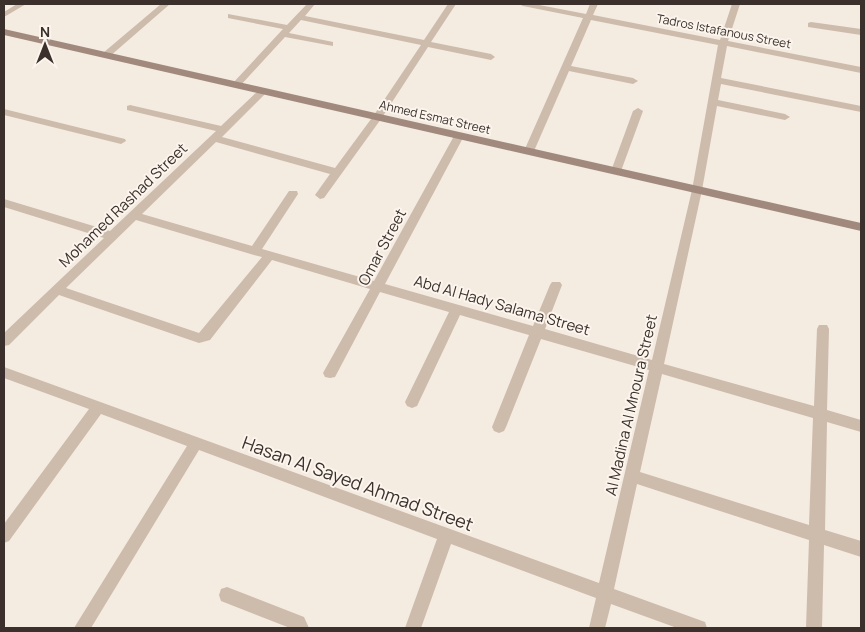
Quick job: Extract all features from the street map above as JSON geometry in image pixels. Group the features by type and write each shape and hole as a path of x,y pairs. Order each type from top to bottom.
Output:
{"main road":[{"name":"Ahmed Esmat Street","path":"6,34 106,55 861,228"}],"street":[{"path":"4,15 22,4"},
{"path":"106,55 166,4"},
{"path":"236,85 311,4"},
{"path":"320,195 378,117 452,4"},
{"name":"Tadros Istafanous Street","path":"523,4 861,70"},
{"path":"529,151 594,4"},
{"name":"Al Madina Al Mnoura Street","path":"597,628 697,190 723,44 736,4"},
{"path":"231,16 330,44"},
{"path":"299,17 491,57"},
{"path":"811,24 861,32"},
{"path":"567,68 633,81"},
{"path":"716,80 861,109"},
{"name":"Mohamed Rashad Street","path":"6,334 56,290 263,91"},
{"path":"712,102 785,117"},
{"path":"130,108 223,129"},
{"path":"616,172 638,110"},
{"path":"4,112 121,141"},
{"name":"Omar Street","path":"330,372 459,136"},
{"path":"215,138 337,172"},
{"path":"254,250 292,194"},
{"path":"4,203 112,236"},
{"name":"Abd Al Hady Salama Street","path":"134,216 861,426"},
{"path":"56,290 199,338 205,336 270,255"},
{"path":"499,427 556,285"},
{"path":"412,402 457,309"},
{"path":"814,628 823,329"},
{"name":"Hasan Al Sayed Ahmad Street","path":"4,372 699,628"},
{"path":"4,536 98,407"},
{"path":"82,628 196,443"},
{"path":"632,476 861,549"},
{"path":"413,628 446,535"},
{"path":"227,594 298,623 301,628"}]}
